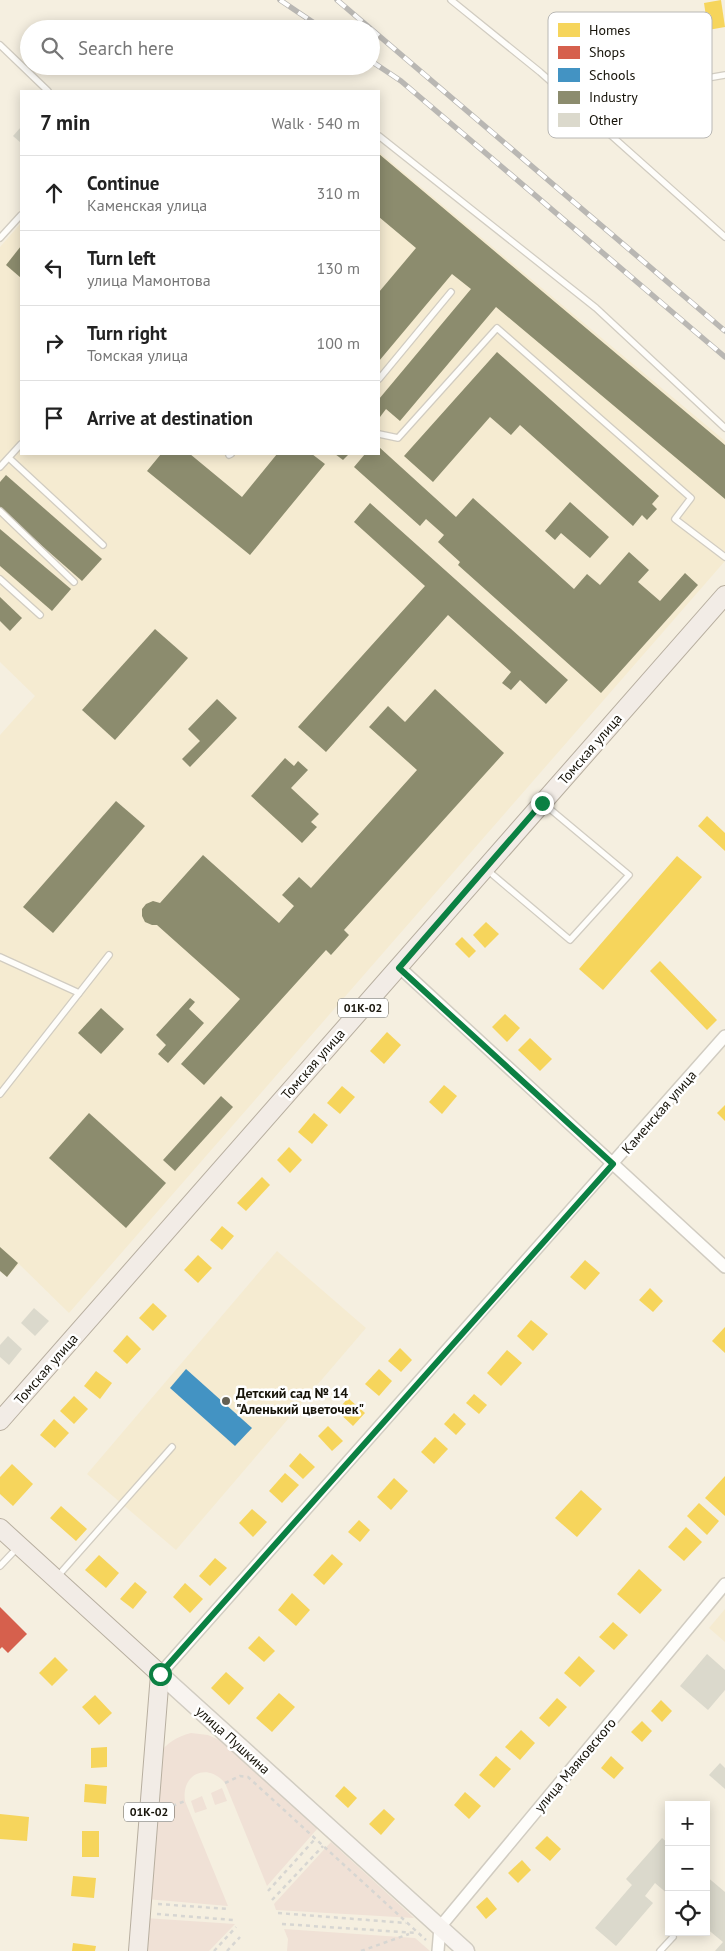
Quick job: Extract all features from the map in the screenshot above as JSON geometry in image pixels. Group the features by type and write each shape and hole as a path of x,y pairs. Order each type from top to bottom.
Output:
{"main road":[{"name":"Томская улица","path":"0,1420 725,595"},
{"name":"улица Пушкина","path":"0,1528 160,1674"},
{"name":"01К-02","path":"138,1951 160,1674"}],"street":[{"path":"399,968 725,1267"},
{"name":"Каменская улица","path":"160,1674 725,1036"},
{"name":"улица Маяковского","path":"440,1927 725,1584"},
{"name":"улица Пушкина","path":"160,1674 466,1951"},
{"path":"435,1948 440,1927"}],"lane":[{"path":"451,0 548,79"},
{"path":"0,45 20,64"},
{"path":"31,75 47,90"},
{"path":"712,77 725,75"},
{"path":"380,137 596,308 725,428"},
{"path":"614,138 725,237"},
{"path":"0,238 20,216"},
{"path":"380,378 451,292"},
{"path":"380,434 398,438 497,328 690,498 675,519 725,557"},
{"path":"0,467 20,445"},
{"path":"9,458 102,546"},
{"path":"0,511 74,582"},
{"path":"0,579 40,615"},
{"path":"485,868 570,940 629,875 542,803"},
{"path":"0,1094 108,955"},
{"path":"0,957 79,993"},
{"path":"56,1579 172,1447"},
{"path":"0,1566 19,1545"},
{"path":"660,1951 673,1937"}],"path":[{"path":"225,1783 240,1776 248,1777 435,1948"},
{"path":"268,1891 315,1839"},
{"path":"272,1900 323,1846"},
{"path":"141,1908 229,1909"},
{"path":"141,1908 233,1920"},
{"path":"278,1914 407,1923"},
{"path":"282,1924 418,1933"},
{"path":"214,1951 236,1928"},
{"path":"361,1951 411,1933"},
{"path":"228,1951 240,1937"}],"shaded area":[{"path":"380,153 725,441 725,561 69,1313 19,1264 7,1277 0,1271 0,735 35,696 0,662 0,247 20,224 20,455 380,455"},
{"name":"Детский сад № 14 \"Аленький цветочек\"","path":"277,1251 366,1328 176,1550 87,1474"},
{"path":"725,1609 725,1642 709,1628"},
{"path":"191,1733 208,1735 219,1740 318,1828 267,1886 225,1783 211,1773 203,1772 191,1778 187,1784 185,1801 228,1906 146,1899 158,1755 172,1741"},
{"path":"222,1788 227,1801 215,1805 211,1793"},
{"path":"202,1796 207,1809 195,1813 191,1801"},
{"path":"331,1842 414,1918 276,1910 274,1904"},
{"path":"145,1918 235,1924 209,1951 143,1951"},
{"path":"284,1929 415,1938 430,1951 287,1951 288,1939"}],"building: Homes":[{"path":"721,0 725,27 712,29 712,12 705,12 704,3"},
{"path":"707,816 725,833 725,851 698,826"},
{"path":"677,856 702,877 603,990 579,969"},
{"path":"486,922 499,934 485,948 473,935"},
{"path":"462,937 476,951 469,958 455,944"},
{"path":"660,961 717,1020 707,1030 650,971"},
{"path":"505,1014 520,1028 507,1042 492,1027"},
{"path":"387,1032 401,1045 384,1064 370,1051"},
{"path":"530,1038 552,1059 540,1071 518,1050"},
{"path":"444,1085 457,1096 442,1114 429,1102"},
{"path":"342,1086 355,1097 340,1114 327,1103"},
{"path":"725,1105 725,1121 717,1113"},
{"path":"314,1113 328,1125 312,1144 298,1132"},
{"path":"289,1147 302,1160 290,1173 277,1160"},
{"path":"262,1177 270,1185 246,1211 237,1203"},
{"path":"222,1226 234,1236 222,1250 210,1240"},
{"path":"198,1255 212,1268 198,1283 184,1270"},
{"path":"585,1260 600,1273 585,1290 570,1277"},
{"path":"650,1288 663,1301 653,1312 639,1300"},
{"path":"153,1303 167,1316 153,1331 139,1318"},
{"path":"531,1320 548,1334 533,1351 517,1336"},
{"path":"725,1327 725,1353 712,1341"},
{"path":"127,1335 141,1349 127,1364 113,1351"},
{"path":"400,1348 412,1360 401,1372 388,1361"},
{"path":"507,1350 522,1363 501,1386 487,1373"},
{"path":"379,1369 392,1381 379,1396 365,1384"},
{"path":"96,1371 112,1383 100,1399 84,1386"},
{"path":"474,1394 487,1405 479,1414 466,1403"},
{"path":"74,1396 88,1409 74,1424 60,1411"},
{"path":"348,1398 365,1413 353,1426 337,1411"},
{"path":"454,1413 466,1424 456,1435 444,1424"},
{"path":"54,1419 69,1433 55,1448 40,1435"},
{"path":"328,1426 343,1441 332,1451 318,1436"},
{"path":"435,1437 448,1449 434,1464 421,1452"},
{"path":"300,1453 315,1467 303,1479 289,1466"},
{"path":"12,1464 33,1484 13,1506 0,1494 0,1477"},
{"path":"285,1473 299,1485 282,1503 269,1491"},
{"path":"725,1476 725,1516 705,1498"},
{"path":"394,1478 408,1491 391,1510 377,1497"},
{"path":"581,1490 602,1509 577,1537 555,1518"},
{"path":"699,1503 719,1521 707,1535 687,1516"},
{"path":"61,1506 87,1529 76,1541 50,1518"},
{"path":"252,1509 267,1522 253,1537 239,1523"},
{"path":"359,1520 370,1530 360,1542 348,1532"},
{"path":"686,1527 702,1542 684,1561 668,1547"},
{"path":"332,1554 343,1564 324,1585 313,1575"},
{"path":"99,1555 119,1573 106,1588 85,1570"},
{"path":"215,1558 227,1568 210,1586 199,1576"},
{"path":"639,1569 662,1590 640,1614 617,1594"},
{"path":"135,1582 147,1592 133,1609 120,1599"},
{"path":"185,1583 203,1599 190,1613 173,1597"},
{"path":"292,1593 310,1610 296,1626 278,1610"},
{"path":"613,1622 628,1635 614,1650 599,1637"},
{"path":"259,1636 275,1651 264,1662 248,1648"},
{"path":"579,1656 595,1671 580,1687 564,1673"},
{"path":"55,1657 68,1670 52,1686 39,1673"},
{"path":"226,1672 244,1688 229,1705 211,1688"},
{"path":"279,1693 295,1707 272,1732 256,1718"},
{"path":"95,1695 112,1713 99,1725 82,1707"},
{"path":"557,1698 567,1707 549,1727 539,1718"},
{"path":"661,1700 672,1711 662,1722 651,1711"},
{"path":"642,1721 652,1731 642,1742 631,1732"},
{"path":"521,1730 535,1743 520,1760 505,1747"},
{"path":"107,1747 107,1767 91,1768 91,1748"},
{"path":"496,1756 511,1769 494,1788 479,1775"},
{"path":"611,1756 624,1768 614,1779 601,1768"},
{"path":"85,1784 107,1786 106,1804 84,1802"},
{"path":"344,1786 357,1798 348,1808 335,1796"},
{"path":"465,1792 481,1806 469,1819 454,1805"},
{"path":"384,1809 395,1819 381,1835 369,1824"},
{"path":"0,1814 29,1817 27,1841 0,1839"},
{"path":"82,1831 99,1831 99,1857 82,1857"},
{"path":"547,1836 561,1849 550,1861 535,1848"},
{"path":"522,1860 531,1870 518,1883 508,1873"},
{"path":"73,1876 96,1878 94,1898 71,1896"},
{"path":"487,1897 497,1909 486,1919 476,1907"},
{"path":"73,1943 96,1946 95,1951 72,1951"}],"building: Shops":[{"path":"0,1607 27,1634 8,1653 2,1647 0,1649"}],"building: Schools":[{"path":"186,1369 252,1428 235,1446 170,1388"}],"building: Industry":[{"path":"380,155 725,445 725,499 496,307 400,421 386,409 380,417 380,398 471,289 452,274 380,360 380,291 416,248 380,218"},
{"path":"20,247 20,277 6,265"},
{"path":"497,352 659,496 652,504 657,509 647,520 642,515 633,526 520,425 511,435 490,417 433,482 404,456"},
{"path":"380,448 456,517 473,498 574,589 587,574 600,585 629,552 649,570 638,582 660,601 685,573 698,585 601,693 458,565 460,562 438,542 444,535 426,519 420,526 354,467 364,455 380,455"},
{"path":"160,455 191,455 242,497 276,455 313,455 325,464 250,555 147,471"},
{"path":"336,455 348,455 343,460"},
{"path":"6,475 102,559 82,581 0,509 0,482"},
{"path":"570,502 609,537 590,558 561,533 555,540 545,531"},
{"path":"370,503 568,680 546,704 520,680 511,690 502,683 511,672 448,615 326,752 298,727 425,586 354,522"},
{"path":"0,529 71,589 52,611 0,566"},
{"path":"0,597 22,618 10,631 0,621"},
{"path":"155,629 188,658 115,740 82,710"},
{"path":"435,689 504,753 344,930 349,935 331,955 326,950 204,1085 181,1064 240,999 157,925 145,922 142,916 142,909 146,904 153,901 160,903 203,855 279,923 294,906 282,895 299,877 311,888 417,770 369,727 388,706 405,722"},
{"path":"217,699 237,718 190,767 182,759 200,741 188,729"},
{"path":"285,758 294,766 298,761 308,770 291,788 319,814 311,822 317,827 302,843 251,796"},
{"path":"116,801 145,826 53,933 23,907"},
{"path":"190,998 195,1002 189,1009 204,1023 168,1063 158,1054 166,1045 156,1035"},
{"path":"101,1008 124,1029 101,1054 78,1033"},
{"path":"221,1096 233,1107 175,1171 163,1160"},
{"path":"89,1113 166,1183 126,1228 49,1158"},
{"path":"0,1247 18,1263 7,1277 0,1271"}],"building: Other":[{"path":"20,128 20,142 13,136"},
{"path":"34,1308 49,1321 35,1336 21,1323"},
{"path":"8,1336 22,1349 9,1365 0,1357 0,1345"},
{"path":"707,1654 725,1670 725,1690 708,1710 680,1686"},
{"path":"720,1763 725,1768 725,1789 709,1775"},
{"path":"662,1838 665,1841 665,1892 655,1883 645,1896 653,1903 616,1946 595,1928 632,1885 626,1879"},
{"path":"710,1879 725,1892 725,1951 715,1951 723,1942 710,1931"}],"railway":[{"path":"280,0 310,20"},
{"path":"337,0 360,20"},
{"path":"380,37 725,331"},
{"path":"380,67 401,81 725,357"}],"place":[{"name":"Детский сад № 14 \"Аленький цветочек\"","path":"226,1401"}],"route":[{"path":"160,1674 613,1164 399,968 542,803"}]}
